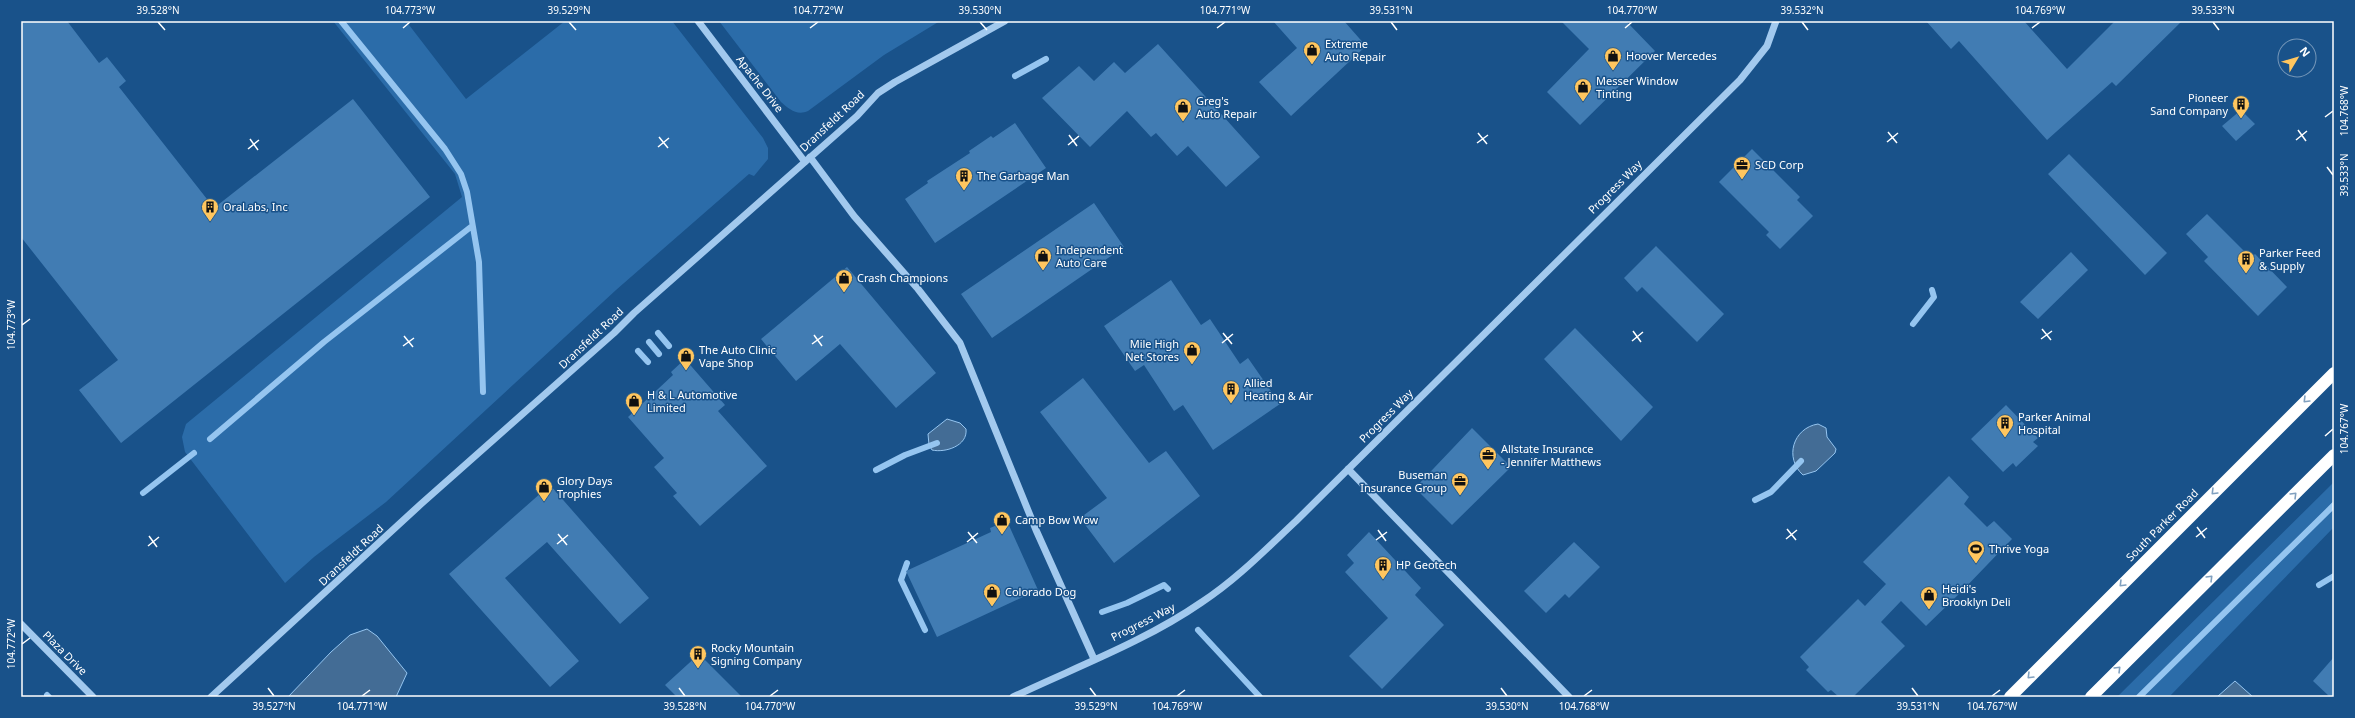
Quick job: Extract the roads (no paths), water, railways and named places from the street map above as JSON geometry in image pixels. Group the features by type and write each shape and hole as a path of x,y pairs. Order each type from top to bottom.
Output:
{"highway":[{"name":"South Parker Road","path":"2010,697 2334,373"},
{"path":"2091,697 2334,455"}],"street":[{"name":"Apache Drive","path":"698,21 807,159 854,216 918,289 960,343 1036,530 1094,659"},
{"name":"Dransfeldt Road","path":"211,697 421,504 856,116 878,93 1005,21"},
{"name":"Progress Way","path":"1013,697 1024,695 1169,622 1223,587 1296,521 1730,89 1767,46 1776,21"},
{"path":"1348,469 1569,697"},
{"name":"Plaza Drive","path":"21,624 93,697"}],"waterway":[{"path":"341,21 445,149 461,174 467,192 479,262 483,392"},
{"path":"1015,76 1046,59"},
{"path":"210,439 324,342 472,226"},
{"path":"1913,324 1934,297 1932,290"},
{"path":"658,333 669,346"},
{"path":"649,342 659,354"},
{"path":"638,351 648,362"},
{"path":"876,470 905,455 937,443"},
{"path":"143,493 194,453"},
{"path":"1755,500 1771,492 1801,461"},
{"path":"2139,697 2334,505"},
{"path":"907,563 901,580 925,630"},
{"path":"2319,585 2334,576"},
{"path":"1102,612 1127,603 1164,585 1168,589"},
{"path":"1198,630 1260,697"}],"place":[{"name":"Extreme Auto Repair","path":"1312,65"},
{"name":"Hoover Mercedes","path":"1613,71"},
{"name":"Messer Window Tinting","path":"1583,102"},
{"name":"Pioneer Sand Company","path":"2241,119"},
{"name":"Greg's Auto Repair","path":"1183,122"},
{"name":"SCD Corp","path":"1742,180"},
{"name":"The Garbage Man","path":"964,191"},
{"name":"OraLabs, Inc","path":"210,222"},
{"name":"Independent Auto Care","path":"1043,271"},
{"name":"Parker Feed & Supply","path":"2246,274"},
{"name":"Crash Champions","path":"844,293"},
{"name":"Mile High Net Stores","path":"1192,365"},
{"name":"The Auto Clinic Vape Shop","path":"686,371"},
{"name":"Allied Heating & Air","path":"1231,404"},
{"name":"H & L Automotive Limited","path":"634,416"},
{"name":"Parker Animal Hospital","path":"2005,438"},
{"name":"Allstate Insurance - Jennifer Matthews","path":"1488,470"},
{"name":"Buseman Insurance Group","path":"1460,496"},
{"name":"Glory Days Trophies","path":"544,502"},
{"name":"Camp Bow Wow","path":"1002,535"},
{"name":"Thrive Yoga","path":"1976,564"},
{"name":"HP Geotech","path":"1383,580"},
{"name":"Colorado Dog","path":"992,607"},
{"name":"Heidi's Brooklyn Deli","path":"1929,610"},
{"name":"Rocky Mountain Signing Company","path":"698,669"}]}
